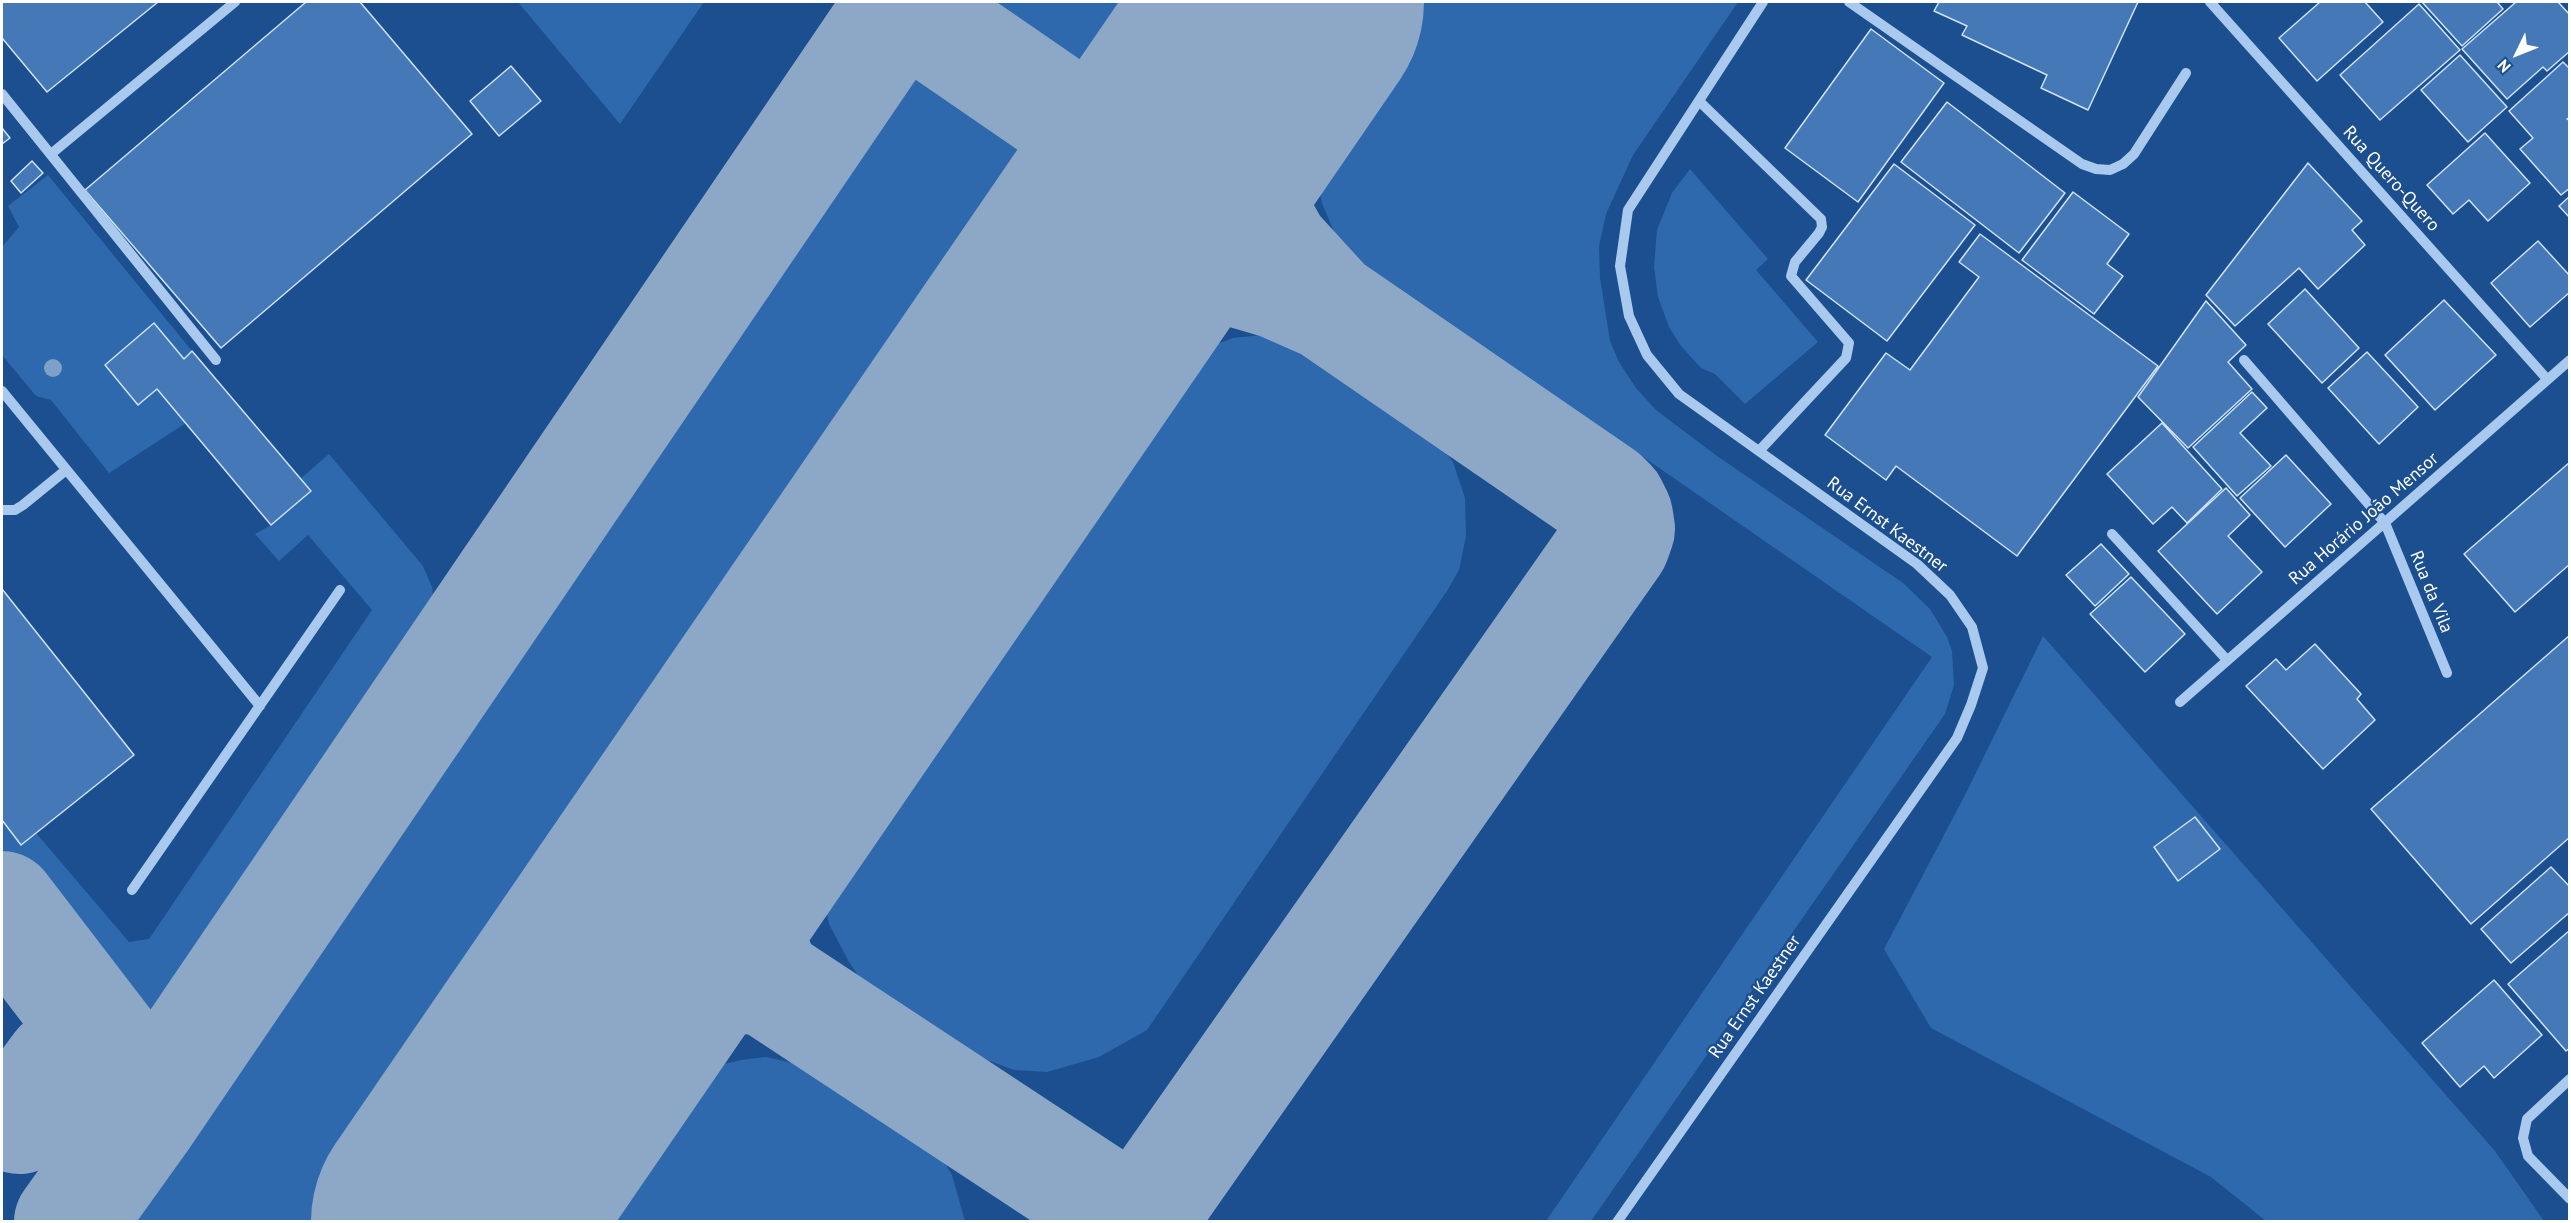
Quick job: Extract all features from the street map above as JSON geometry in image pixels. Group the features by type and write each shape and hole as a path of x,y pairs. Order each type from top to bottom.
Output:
{"street":[{"path":"51,154 235,2"},
{"name":"Rua Ernst Kaestner","path":"1617,1221 1957,738 1983,668 1972,627 1950,595 1917,564 1679,394 1647,356 1629,316 1620,266 1628,210 1763,2"},
{"path":"1849,2 1862,5 2082,164 2096,169 2110,170 2123,164 2134,154 2186,73"},
{"name":"Rua Quero-Quero","path":"2210,2 2547,379"},
{"path":"2,94 216,360"},
{"path":"1699,101 1821,219 1819,234 1795,262 1791,276 1849,343 1846,358 1759,451"},
{"name":"Rua da Vila","path":"2244,360 2385,523 2447,673"},
{"name":"Rua Horário João Mensor","path":"2180,702 2570,360"},
{"path":"2,391 260,706"},
{"path":"2,510 15,510 24,506 66,470"},
{"path":"2112,534 2227,660"},
{"path":"132,890 340,590"},
{"path":"2570,1079 2527,1119 2523,1138 2528,1156 2570,1199"}],"shaded area":[{"path":"518,2 704,2 620,124"},
{"path":"975,2 1175,2 1126,77 1106,85 1088,86 1058,76 1021,54 998,34"},
{"path":"1396,2 1738,2 1633,155 1606,214 1599,246 1600,278 1610,341 1619,362 1636,388 1656,410 1717,456 1903,583 1930,609 1947,637 1952,651 1954,685 1945,714 1591,1221 1546,1221 1932,657 1600,427 1603,436 1364,275 1337,239 1322,203 1315,171 1320,135 1336,88"},
{"path":"899,68 960,85 1032,131 1047,147 1055,174 341,1221 97,1221 243,1023 882,81 890,72"},
{"path":"1690,169 1768,259 1756,270 1818,342 1745,404 1715,374 1701,368 1681,346 1669,327 1658,297 1654,267 1657,230 1672,193"},
{"path":"48,175 192,351 184,359 154,323 105,365 138,405 157,389 186,423 109,473 51,400 36,396 2,355 2,247 19,227 8,206"},
{"path":"1261,335 1325,361 1430,431 1453,462 1465,498 1466,536 1459,570 1447,591 1147,1030 1099,1057 1047,1072 1014,1070 979,1057 864,984 849,962 829,924 821,890 827,854 859,777 1126,395 1196,352 1233,338"},
{"path":"329,454 423,566 432,587 435,611 434,637 192,990 151,1045 142,1048 135,1045 2,870 2,820 21,844 36,833 129,942 149,939 372,610 308,535 279,561 255,534 271,525 310,492 300,479"},
{"path":"2043,636 2495,1151 2544,1221 2266,1221 2211,1177 1931,1028 1884,949 1965,795"},
{"path":"766,1057 793,1063 896,1115 917,1129 937,1150 952,1175 965,1221 557,1221 642,1098 686,1073 741,1060"}],"building":[{"path":"2,2 158,2 47,92 2,38"},
{"path":"306,2 360,2 472,134 221,348 85,190"},
{"path":"1939,2 2138,2 2088,110 2041,88 2047,75 1962,35 1967,26 1934,11"},
{"path":"2320,2 2365,2 2383,22 2317,81 2279,38"},
{"path":"2422,2 2497,2 2503,9 2462,46"},
{"path":"2516,2 2558,2 2570,15 2570,51 2547,71 2543,67 2507,99 2462,49"},
{"path":"2419,4 2460,50 2380,120 2340,75"},
{"path":"1871,29 1944,83 1858,202 1785,148"},
{"path":"2460,55 2507,107 2468,142 2421,90"},
{"path":"2563,62 2570,69 2570,117 2567,119 2570,121 2570,188 2561,195 2520,149 2533,138 2509,111"},
{"path":"511,66 541,101 499,136 470,101"},
{"path":"1947,102 2065,193 2019,253 1901,162"},
{"path":"2,128 10,138 2,144"},
{"path":"2485,133 2530,183 2488,221 2469,200 2453,214 2427,185"},
{"path":"32,161 43,173 21,193 11,181"},
{"path":"2308,163 2362,221 2352,230 2365,245 2318,289 2299,268 2235,326 2206,295"},
{"path":"1894,164 1975,225 1887,341 1806,280"},
{"path":"2073,192 2129,234 2107,264 2123,276 2094,314 2022,260"},
{"path":"2570,196 2570,218 2559,206"},
{"path":"1980,234 2158,366 2017,556 1896,466 1886,480 1825,435 1886,353 1910,370 1979,277 1959,262"},
{"path":"2538,241 2570,276 2570,292 2530,327 2491,283"},
{"path":"2305,289 2359,348 2322,383 2268,324"},
{"path":"2444,300 2496,355 2435,410 2385,355"},
{"path":"2206,301 2246,345 2228,362 2252,389 2188,448 2138,397"},
{"path":"154,323 184,359 192,351 311,491 271,525 157,389 138,405 105,365"},
{"path":"2367,352 2418,407 2379,444 2328,388"},
{"path":"2252,392 2267,408 2240,433 2271,466 2237,496 2193,447"},
{"path":"2162,423 2222,489 2187,523 2172,507 2153,524 2107,474"},
{"path":"2286,455 2331,504 2285,547 2240,498"},
{"path":"2570,462 2570,564 2515,612 2464,554"},
{"path":"2226,488 2250,515 2228,536 2262,572 2217,614 2158,551"},
{"path":"2101,544 2129,574 2095,606 2066,575"},
{"path":"2131,577 2185,634 2145,672 2090,614"},
{"path":"2,589 134,755 21,845 2,820"},
{"path":"2570,635 2570,837 2471,924 2371,809"},
{"path":"2315,644 2361,694 2357,699 2375,720 2323,769 2246,686 2276,659 2286,670"},
{"path":"2195,817 2220,849 2178,881 2154,847"},
{"path":"2551,867 2570,887 2570,912 2511,963 2481,929"},
{"path":"2570,930 2570,1048 2566,1051 2508,984"},
{"path":"2494,980 2542,1035 2494,1078 2484,1066 2460,1087 2422,1043"}],"taxiway":[{"path":"69,1222 142,1120 902,2"},
{"path":"901,3 1061,113 1082,134 1098,158 1105,177 1109,202 1109,228 1098,265 1061,329"},
{"path":"1247,57 1237,130 1241,180 1254,211 1275,248 1328,306"},
{"path":"1061,329 1105,288 1126,275 1154,269 1185,267 1234,271 1278,284 1328,306 1603,495 1612,504 1618,516 1620,529 1615,543 1139,1222"},
{"path":"758,771 748,797 742,823 739,877 749,939 767,981"},
{"path":"2,906 143,1090 147,1105 142,1120"},
{"path":"577,1035 621,1007 667,989 723,977 767,981 1133,1222"},
{"path":"19,1119 59,1065 68,1058 93,1053 111,1059 128,1070"}],"runway":[{"path":"449,1222 1286,2"}]}
